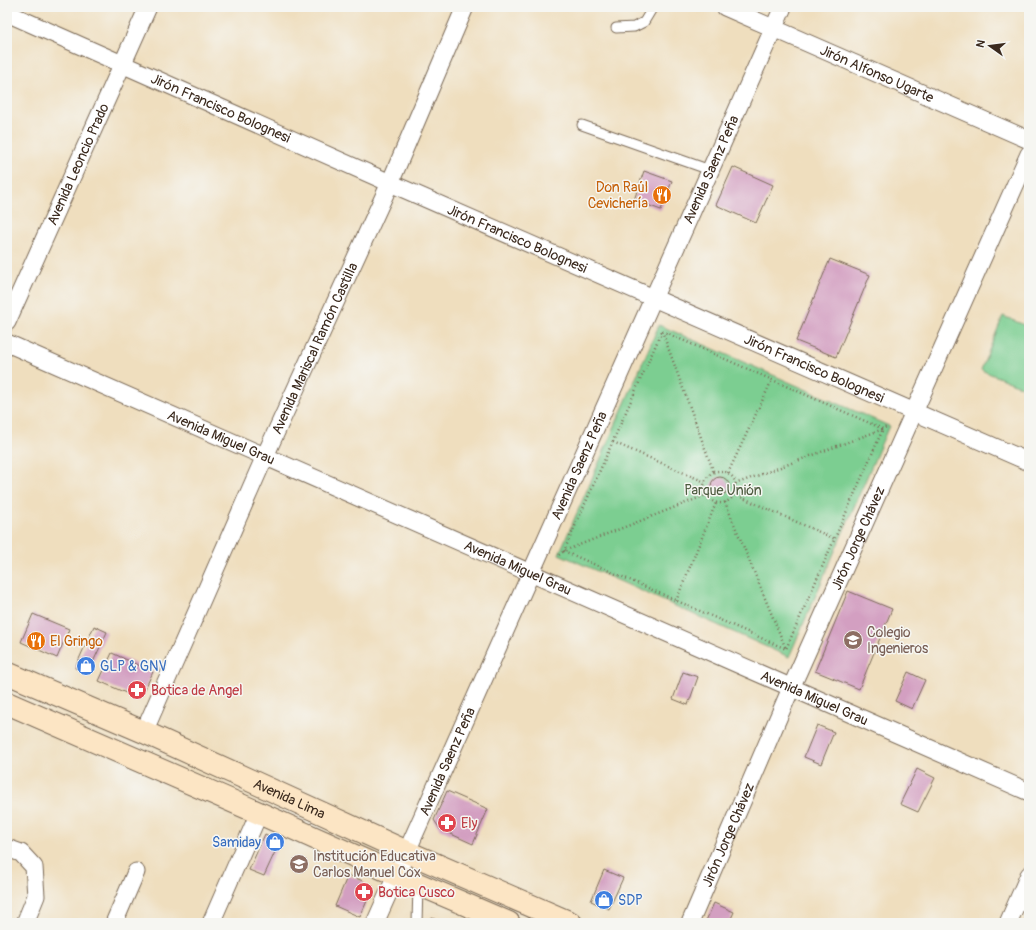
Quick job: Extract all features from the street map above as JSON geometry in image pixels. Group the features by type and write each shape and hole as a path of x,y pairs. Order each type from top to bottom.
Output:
{"main road":[{"name":"Avenida Lima","path":"7,673 144,732 407,852 571,923"},
{"name":"Avenida Lima","path":"7,703 259,813 418,884 496,921"}],"street":[{"name":"Avenida Leoncio Prado","path":"7,322 148,7"},
{"name":"Avenida Mariscal Ramón Castilla","path":"144,732 265,456 390,182 465,7"},
{"name":"Jirón Alfonso Ugarte","path":"726,7 1029,140"},
{"name":"Avenida Saenz Peña","path":"375,923 782,7"},
{"name":"Jirón Francisco Bolognesi","path":"7,13 1029,462"},
{"name":"Jirón Jorge Chávez","path":"690,923 792,688 1029,154"},
{"name":"Avenida Miguel Grau","path":"7,343 1029,792"},
{"path":"211,923 259,813"},
{"path":"7,848 21,853 34,868 36,896 24,923"},
{"path":"114,923 136,872"},
{"path":"1008,923 1029,875"}],"lane":[{"path":"616,28 634,27 644,22 653,7"},
{"path":"582,126 710,170"},
{"path":"417,923 418,884"}],"path":[{"path":"662,331 883,429"},
{"path":"564,551 662,331"},
{"path":"662,331 714,472"},
{"path":"728,473 772,380"},
{"path":"735,484 883,429 914,412"},
{"path":"786,649 883,429"},
{"path":"613,442 705,482"},
{"path":"721,471 728,473 734,479 736,489 732,498 725,502 716,503 711,501 706,495 704,487 707,477 714,472 721,471"},
{"path":"734,494 835,539"},
{"path":"558,556 564,551 706,495"},
{"path":"725,502 786,649"},
{"path":"676,601 716,503"},
{"path":"564,551 786,649"}],"green space":[{"path":"1003,316 1029,327 1029,390 981,370"},
{"name":"Parque Unión","path":"659,325 889,426 789,657 559,554"}],"building":[{"path":"733,167 773,185 756,223 716,205"},
{"path":"644,171 672,181 661,210 634,200"},
{"path":"830,259 870,275 836,357 796,341"},
{"path":"716,477 724,477 729,482 727,493 724,495 716,495 711,490 711,482"},
{"name":"Colegio Ingenieros","path":"848,591 892,609 859,689 815,671"},
{"path":"33,614 69,629 57,658 21,642"},
{"path":"94,626 107,632 88,673 75,668"},
{"path":"112,653 153,672 143,693 135,697 99,681"},
{"path":"683,672 698,677 688,705 673,699"},
{"path":"908,672 925,680 912,709 895,701"},
{"path":"817,725 834,732 821,764 804,757"},
{"path":"917,769 935,778 918,812 900,804"},
{"path":"447,791 488,809 473,844 440,829 434,820"},
{"path":"265,834 280,841 264,876 249,870"},
{"path":"604,870 623,878 609,909 591,901"},
{"path":"348,875 363,881 370,894 360,917 335,906"},
{"path":"714,903 734,912 729,923 705,923"},
{"path":"432,918 444,923 429,923"}],"place":[{"name":"Don Raúl Cevichería","path":"662,195"},
{"name":"Colegio Ingenieros","path":"853,640"},
{"name":"El Gringo","path":"36,641"},
{"name":"GLP & GNV","path":"86,666"},
{"name":"Botica de Angel","path":"137,690"},
{"name":"Ely","path":"447,823"},
{"name":"Samiday","path":"275,842"},
{"name":"Institución Educativa Carlos Manuel Cox","path":"299,864"},
{"name":"Botica Cusco","path":"364,892"},
{"name":"SDP","path":"604,900"}]}
